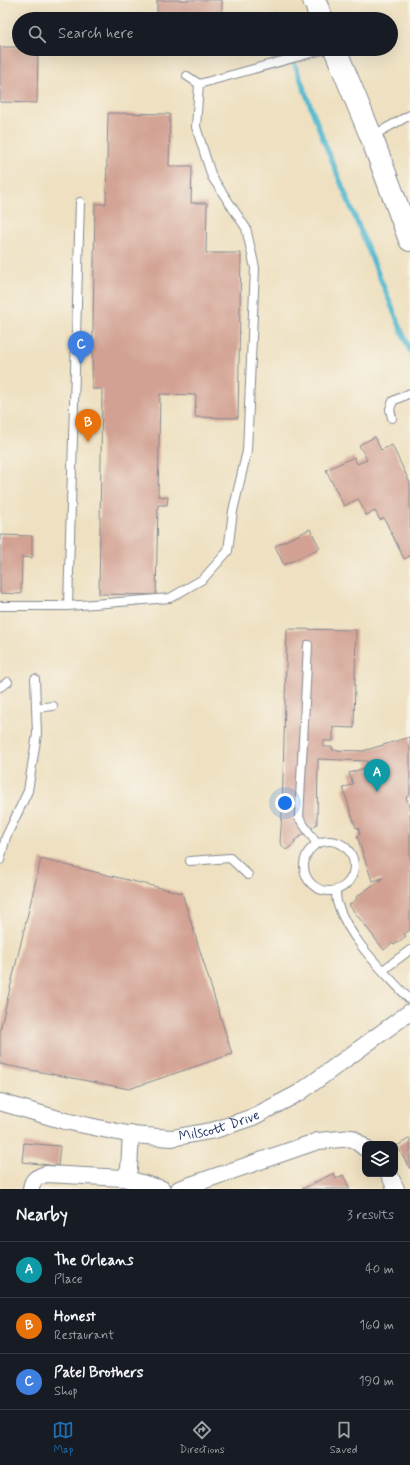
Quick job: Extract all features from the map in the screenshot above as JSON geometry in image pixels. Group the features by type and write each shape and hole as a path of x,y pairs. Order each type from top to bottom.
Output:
{"main road":[{"path":"314,0 319,12"},
{"path":"338,56 371,136 410,240"}],"street":[{"name":"Milscott Drive","path":"0,1102 65,1121 131,1134 172,1138 215,1130 253,1117 299,1093 410,1012"},
{"path":"124,1178 129,1169 131,1134"},
{"path":"179,1189 318,1141 352,1138 362,1146"},
{"path":"31,1189 32,1183 36,1177 46,1174 124,1178 162,1189"},
{"path":"390,1177 396,1189"}],"lane":[{"path":"187,76 199,84 300,56"},
{"path":"0,606 68,606 170,598 203,579 228,551 233,511 247,451 255,268 246,228 212,177 196,127 199,84"},
{"path":"371,136 410,115"},
{"path":"68,606 80,202"},
{"path":"392,418 390,409 393,401 410,393"},
{"path":"308,645 299,818 317,844"},
{"path":"0,860 3,836 28,791 38,734 35,679"},
{"path":"0,687 8,682"},
{"path":"36,708 53,706"},
{"path":"332,840 342,844 349,850 354,859 354,869 351,878 345,885 336,890 317,888 309,881 305,872 304,862 307,853 322,841 332,840"},
{"path":"190,861 230,858 248,875"},
{"path":"336,890 337,904 345,921 360,944 410,1000"},
{"path":"383,970 410,950"}],"building":[{"path":"157,0 222,0 222,12 157,12"},
{"path":"0,47 12,47 12,56 38,56 37,103 0,102"},
{"path":"108,113 170,114 169,166 192,166 191,203 207,203 206,253 241,253 238,418 195,417 196,395 160,394 158,496 168,497 167,505 158,505 156,595 99,594 102,389 92,389 95,204 106,204"},
{"path":"375,437 381,450 392,445 410,483 410,556 404,559 384,518 380,520 375,511 366,515 358,499 344,506 326,470 354,457 357,464 367,460 359,445"},
{"path":"310,529 320,548 284,565 275,546"},
{"path":"0,535 32,536 32,558 22,557 21,594 0,593"},
{"path":"287,629 356,630 354,728 333,727 333,741 323,741 323,747 333,747 332,750 363,751 410,737 410,795 406,797 410,810 410,930 404,934 406,936 394,945 392,943 384,950 349,905 357,899 356,897 383,878 372,881 357,836 360,834 358,827 356,828 343,788 353,784 349,773 367,767 367,761 318,759 317,824 294,841 295,843 286,850 280,843"},
{"path":"41,859 182,893 232,1054 129,1089 0,1064 0,1030"},
{"path":"410,1138 410,1169 398,1148 398,1145"},
{"path":"24,1143 60,1146 58,1166 22,1162"},
{"path":"334,1173 336,1179 343,1175 350,1189 302,1189"}],"waterway":[{"path":"292,56 325,144 410,351"}],"place":[{"name":"Patel Brothers","path":"81,364"},
{"name":"Honest","path":"88,442"},
{"name":"The Orleans","path":"377,792"}]}
